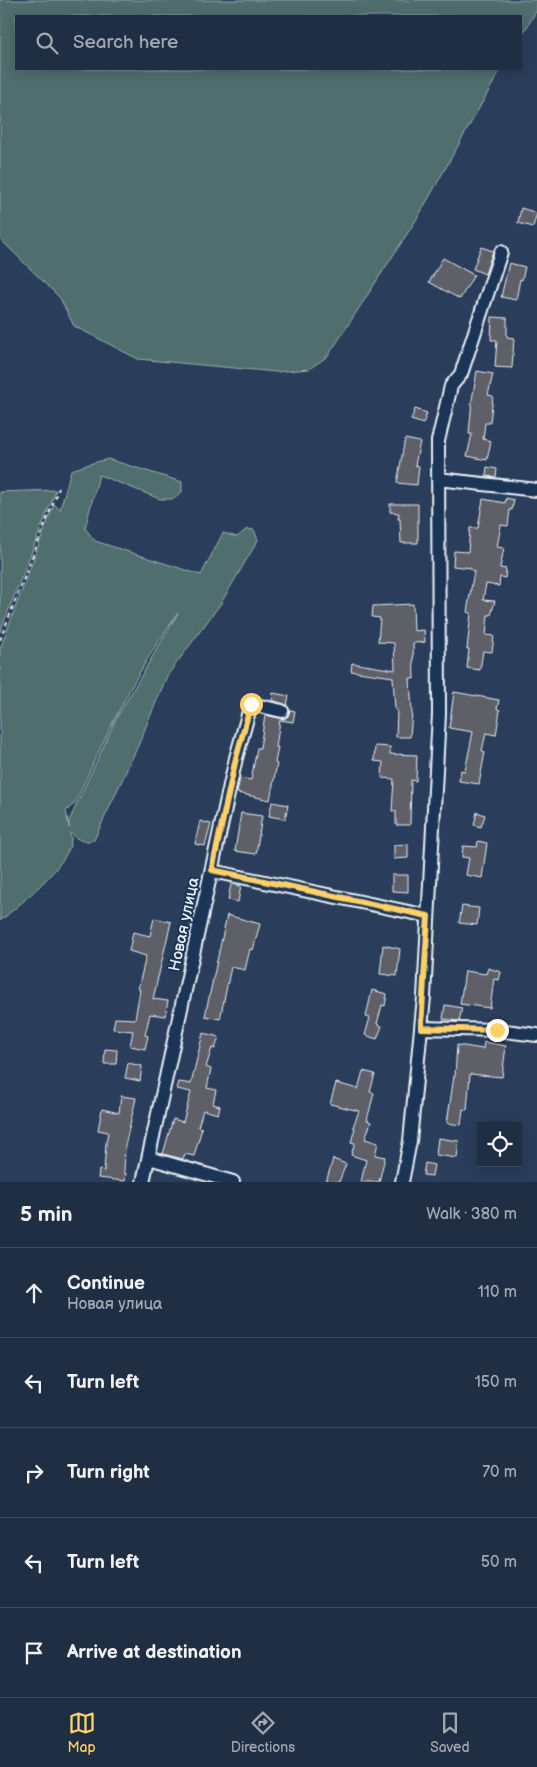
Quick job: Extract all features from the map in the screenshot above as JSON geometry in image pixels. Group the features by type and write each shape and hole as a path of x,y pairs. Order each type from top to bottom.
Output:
{"street":[{"path":"402,1182 410,1141 421,1028 438,714 438,441 451,386 461,374 501,252"},
{"path":"438,479 537,490"},
{"name":"Новая улица","path":"143,1182 236,758 251,704 282,711"},
{"path":"212,870 428,916"},
{"path":"421,1028 497,1030 537,1035"},
{"path":"149,1158 233,1182"}],"path":[{"path":"0,640 59,488"}],"green space":[{"path":"0,0 537,0 537,10 522,35 522,15 15,15 15,70 500,70 418,217 328,356 309,369 276,372 138,359 74,326 60,298 0,239"},
{"path":"108,459 182,482 182,492 172,499 160,499 99,475 85,528 95,541 201,575 223,533 237,537 247,529 254,530 258,540 221,603 167,676 137,748 94,840 81,840 70,833 71,839 68,850 62,861 42,884 0,921 0,649 54,504 60,510 71,470","holes":["178,613 117,717 69,821 69,828 66,811 75,803 109,729 134,682 162,635"]},
{"path":"56,490 0,632 0,492"}],"building":[{"path":"521,208 537,213 533,227 518,223"},
{"path":"481,247 493,251 485,274 473,269"},
{"path":"443,258 474,275 460,299 429,282"},
{"path":"509,263 525,267 522,280 520,279 516,300 501,297"},
{"path":"492,317 507,318 507,337 514,338 512,368 495,367 497,340 491,340"},
{"path":"477,371 493,374 488,395 493,396 490,423 485,423 483,439 491,441 487,460 467,456 472,434 469,434"},
{"path":"415,409 427,413 423,424 411,420"},
{"path":"405,439 420,442 415,465 419,466 417,485 397,483"},
{"path":"487,467 497,469 496,477 486,476"},
{"path":"506,498 514,500 512,510 510,509 508,526 501,525 497,547 504,548 500,568 506,569 505,578 500,577 499,586 486,584 483,600 495,601 491,615 488,615 486,635 494,636 492,652 483,651 480,670 467,668 471,613 467,612 474,571 471,568 453,566 454,551 468,552 470,528 478,528 483,499 505,503"},
{"path":"390,504 418,504 418,543 401,543 399,513 390,512"},
{"path":"413,604 414,631 424,630 425,642 413,643 414,679 410,678 412,712 410,737 396,737 397,710 395,710 393,677 351,671 352,663 395,670 394,643 378,642 380,618 372,617 373,606"},
{"path":"454,692 499,700 497,709 500,710 496,735 486,733 482,751 485,752 479,784 459,781 461,770 465,771 473,732 449,728"},
{"path":"273,693 289,696 287,705 272,700"},
{"path":"290,710 295,711 293,722 280,720 276,747 278,747 275,763 277,764 270,800 237,793 240,778 251,780 257,748 260,748 265,715 284,719 288,716"},
{"path":"375,746 390,747 390,754 417,755 416,781 411,780 410,825 396,825 396,811 392,811 394,779 382,778 383,762 374,761"},
{"path":"272,802 288,805 285,819 269,816"},
{"path":"477,812 485,815 481,827 474,825"},
{"path":"241,813 262,816 256,854 235,851"},
{"path":"200,821 211,824 205,846 195,844"},
{"path":"478,841 487,843 482,878 466,875 469,858 462,857 463,846 477,847"},
{"path":"408,844 408,858 394,859 394,845"},
{"path":"392,875 408,875 408,892 392,891"},
{"path":"231,884 241,886 238,902 228,900"},
{"path":"462,906 479,908 477,925 459,923"},
{"path":"227,915 260,924 253,950 250,949 245,970 231,967 220,1019 205,1016"},
{"path":"154,918 171,922 153,999 168,1001 165,1016 150,1014 145,1035 148,1036 145,1049 130,1046 133,1031 113,1029 115,1018 135,1019 140,990 138,989 146,956 129,951 133,932 150,936"},
{"path":"383,945 400,949 397,976 380,974"},
{"path":"488,968 501,972 499,980 494,979 490,1008 460,1004 465,971 486,974"},
{"path":"372,990 387,994 385,1006 382,1005 377,1024 382,1026 377,1039 365,1035 370,1018 366,1017"},
{"path":"445,1005 462,1008 459,1021 443,1019"},
{"path":"203,1033 219,1037 215,1049 212,1048 206,1067 211,1069 207,1088 216,1090 213,1104 220,1106 218,1114 203,1110 198,1127 202,1128 194,1156 185,1154 183,1159 163,1154 173,1119 183,1122 191,1092 177,1089 179,1082 191,1084"},
{"path":"484,1042 506,1046 502,1077 470,1074 467,1110 463,1109 461,1125 447,1123 455,1076 457,1045 483,1049"},
{"path":"105,1049 117,1050 116,1064 104,1064"},
{"path":"128,1063 142,1066 140,1081 125,1078"},
{"path":"363,1071 375,1074 370,1092 374,1093 367,1120 371,1122 365,1139 378,1143 375,1155 385,1157 379,1182 361,1182 366,1160 351,1155 355,1143 351,1142 355,1128 353,1127 359,1111 330,1104 336,1083 358,1089"},
{"path":"121,1096 136,1098 125,1146 125,1181 98,1178 99,1170 104,1171 108,1132 98,1130 102,1109 119,1113"},
{"path":"438,1138 459,1141 457,1158 436,1155"},
{"path":"333,1159 346,1164 339,1182 326,1182"},
{"path":"425,1163 434,1165 432,1176 423,1175"}],"route":[{"path":"251,704 236,758 212,870 428,916 421,1028 497,1030"}]}
